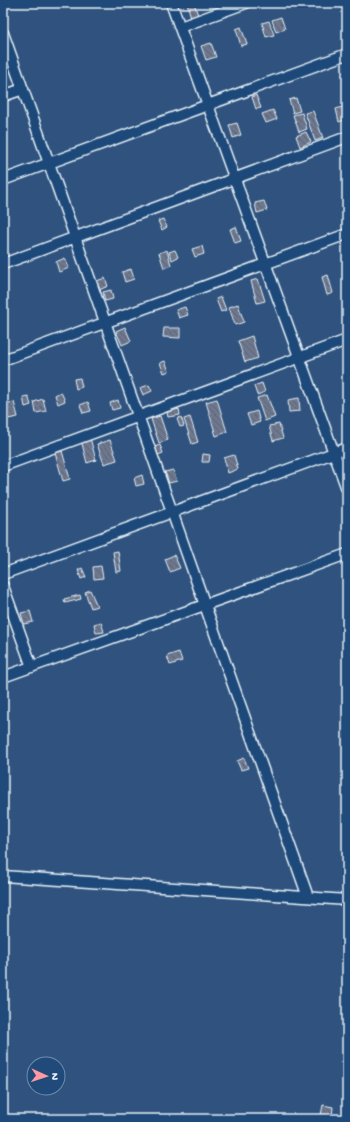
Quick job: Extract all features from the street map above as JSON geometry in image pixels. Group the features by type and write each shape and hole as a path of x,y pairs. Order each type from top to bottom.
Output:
{"street":[{"path":"171,3 347,489"},
{"path":"180,27 246,3"},
{"path":"3,32 308,897"},
{"path":"3,180 347,54"},
{"path":"3,96 23,89"},
{"path":"3,264 347,137"},
{"path":"3,360 347,234"},
{"path":"3,466 347,340"},
{"path":"3,574 347,448"},
{"path":"3,677 347,554"},
{"path":"3,586 32,667"},
{"path":"3,876 347,900"}],"building":[{"path":"187,3 194,3 198,15 191,18"},
{"path":"281,17 285,29 276,32 272,20"},
{"path":"269,21 274,35 266,37 262,23"},
{"path":"241,27 247,44 241,46 236,29"},
{"path":"211,43 216,57 206,60 201,46"},
{"path":"256,95 261,108 256,109 252,97"},
{"path":"296,98 300,111 293,113 289,100"},
{"path":"345,106 347,119 339,122 336,109"},
{"path":"273,110 277,119 266,123 262,114"},
{"path":"313,111 323,138 315,141 305,113"},
{"path":"302,113 307,129 299,132 293,115"},
{"path":"237,123 241,135 233,138 229,125"},
{"path":"306,132 311,142 300,147 296,136"},
{"path":"264,201 267,210 257,213 255,203"},
{"path":"163,219 167,227 162,230 158,221"},
{"path":"236,227 241,241 235,243 230,229"},
{"path":"202,246 204,254 195,257 192,249"},
{"path":"167,250 171,265 164,268 159,253"},
{"path":"175,250 178,257 172,260 169,252"},
{"path":"65,258 69,268 59,272 56,262"},
{"path":"131,269 134,279 125,282 122,272"},
{"path":"328,275 333,293 327,295 322,277"},
{"path":"105,278 108,286 97,291 94,282"},
{"path":"258,279 265,301 257,303 251,281"},
{"path":"111,290 113,299 105,301 103,292"},
{"path":"221,297 226,310 221,312 216,299"},
{"path":"238,304 244,322 235,325 229,307"},
{"path":"185,307 188,315 179,318 176,310"},
{"path":"125,327 131,341 122,345 116,331"},
{"path":"164,328 180,328 180,338 163,337"},
{"path":"252,336 258,358 245,362 238,341"},
{"path":"165,361 169,371 164,373 160,363"},
{"path":"80,378 82,387 76,389 74,379"},
{"path":"262,383 265,392 257,395 254,386"},
{"path":"149,385 152,391 143,395 140,388"},
{"path":"61,392 65,401 58,404 55,395"},
{"path":"267,395 275,417 265,421 257,398"},
{"path":"28,396 31,405 25,407 23,397"},
{"path":"299,398 300,411 289,412 288,400"},
{"path":"43,399 46,411 36,413 34,402"},
{"path":"217,399 227,432 216,436 206,402"},
{"path":"118,400 120,408 112,410 110,403"},
{"path":"14,402 18,417 8,419 4,404"},
{"path":"88,402 91,411 83,413 80,405"},
{"path":"179,409 180,415 168,417 167,412"},
{"path":"257,411 260,422 251,425 247,414"},
{"path":"160,416 168,440 159,443 151,419"},
{"path":"181,417 184,426 180,427 177,419"},
{"path":"190,417 198,442 192,444 184,419"},
{"path":"279,424 283,438 273,441 269,426"},
{"path":"90,438 96,460 87,463 81,440"},
{"path":"110,440 117,460 104,464 97,444"},
{"path":"160,445 163,453 158,455 155,447"},
{"path":"62,451 70,479 63,481 55,453"},
{"path":"203,454 210,455 209,462 202,462"},
{"path":"234,455 238,469 228,473 224,458"},
{"path":"173,470 177,481 169,483 165,472"},
{"path":"142,475 144,484 136,486 134,478"},
{"path":"118,551 121,571 116,572 113,552"},
{"path":"174,555 180,568 170,572 165,559"},
{"path":"101,566 103,578 94,579 93,567"},
{"path":"82,568 86,577 81,579 78,570"},
{"path":"90,590 97,606 91,608 85,592"},
{"path":"80,595 81,599 65,603 64,599"},
{"path":"30,611 33,622 24,624 21,613"},
{"path":"101,622 104,632 96,633 94,624"},
{"path":"179,652 182,661 170,665 167,656"},
{"path":"244,758 248,768 241,770 237,761"},
{"path":"323,1105 333,1107 332,1117 321,1115"}]}
